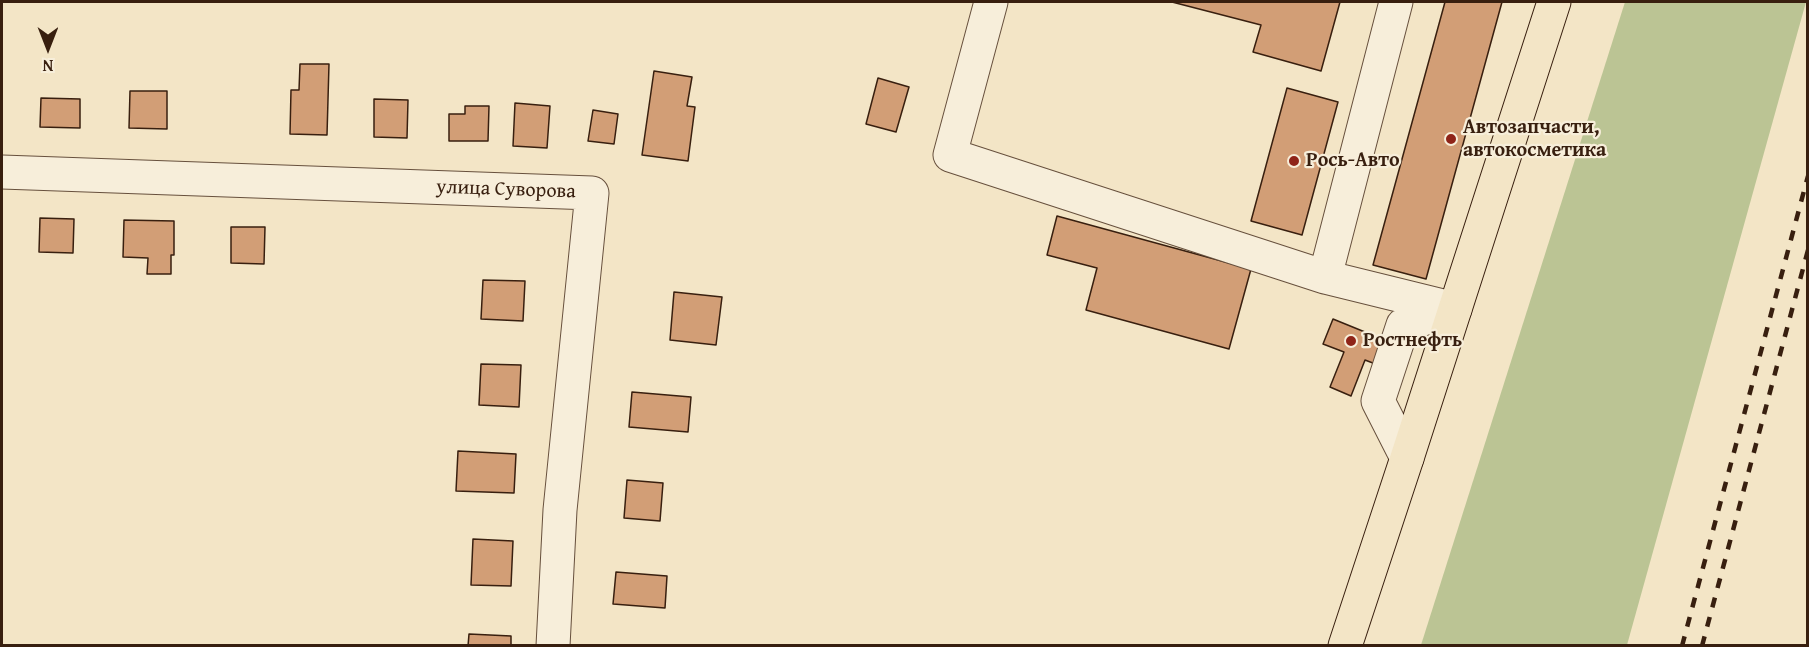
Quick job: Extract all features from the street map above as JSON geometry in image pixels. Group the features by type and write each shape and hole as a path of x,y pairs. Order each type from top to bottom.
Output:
{"main road":[{"path":"1345,645 1554,2"}],"street":[{"path":"991,2 950,155 1325,277 1455,309"},
{"path":"1325,277 1395,2"},
{"name":"улица Суворова","path":"2,172 592,193 560,510 553,645"},
{"path":"1407,458 1378,401 1402,325 1455,309"}],"green space":[{"path":"1625,2 1806,2 1627,645 1421,645"}],"building":[{"path":"1172,2 1340,2 1321,71 1253,52 1261,25"},
{"path":"1445,2 1502,2 1426,279 1373,265"},
{"path":"300,64 329,64 327,135 290,134 291,90 299,90"},
{"path":"654,71 692,77 687,106 695,107 688,161 642,155"},
{"path":"878,78 909,87 896,132 866,124"},
{"name":"Рось-Авто","path":"1287,88 1338,102 1302,235 1251,221"},
{"path":"130,91 167,91 167,129 129,128"},
{"path":"41,98 80,99 80,128 40,127"},
{"path":"374,99 408,100 407,138 374,137"},
{"path":"515,103 550,106 547,148 513,146"},
{"path":"465,106 489,106 488,141 449,141 449,114 465,114"},
{"path":"593,110 618,114 614,144 588,141"},
{"path":"1057,216 1251,269 1229,349 1086,310 1097,268 1047,255"},
{"path":"40,218 74,219 73,253 39,252"},
{"path":"124,220 174,221 174,255 171,255 171,274 147,274 148,258 123,257"},
{"path":"231,227 265,227 264,264 231,263"},
{"path":"483,280 525,281 523,321 481,319"},
{"path":"674,292 722,297 716,345 670,340"},
{"path":"1333,319 1387,341 1378,365 1365,360 1351,396 1330,387 1344,352 1323,344"},
{"path":"481,364 521,365 519,407 479,405"},
{"path":"632,392 691,397 688,432 629,427"},
{"path":"458,451 516,454 514,493 456,491"},
{"path":"627,480 663,483 660,521 624,518"},
{"path":"473,539 513,541 511,586 471,585"},
{"path":"616,572 667,576 665,608 613,604"},
{"path":"469,634 511,636 511,646 468,646"}],"railway":[{"path":"1682,646 1808,176"},
{"path":"1702,646 1808,250"}],"place":[{"name":"Автозапчасти, автокосметика","path":"1451,139"},
{"name":"Рось-Авто","path":"1294,161"},
{"name":"Ростнефть","path":"1351,341"}]}
